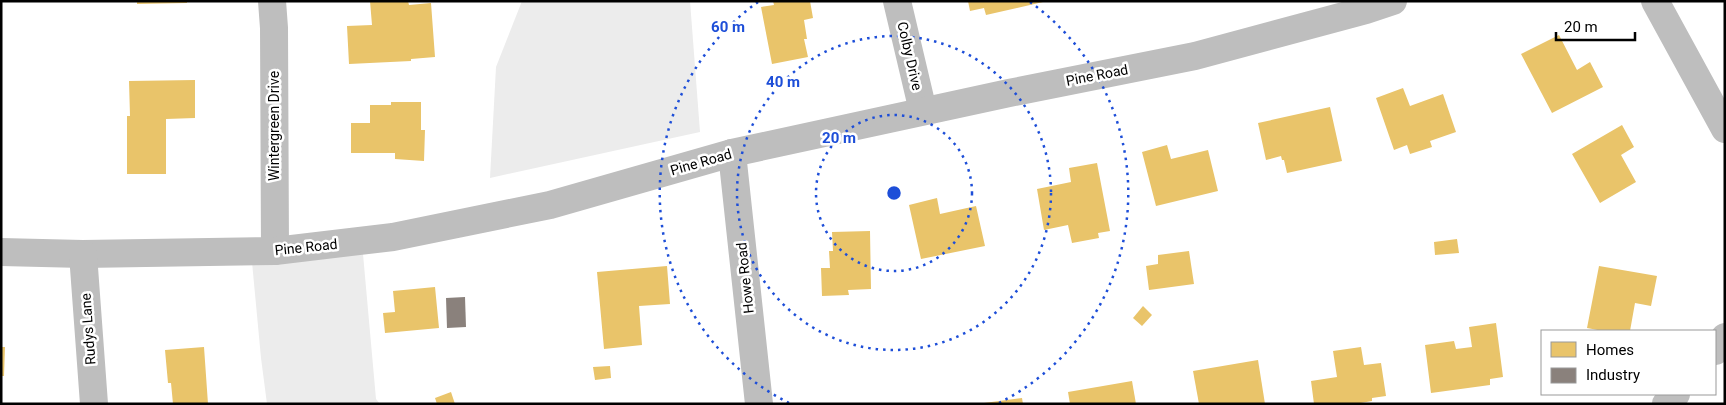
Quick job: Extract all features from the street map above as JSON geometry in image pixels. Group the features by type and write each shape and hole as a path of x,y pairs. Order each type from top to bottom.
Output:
{"street":[{"name":"Wintergreen Drive","path":"272,1 274,28 275,251"},
{"name":"Colby Drive","path":"897,1 922,111"},
{"name":"Pine Road","path":"1,252 83,254 275,251 393,237 550,206 732,153 922,111 1195,56 1365,6 1393,1"},
{"path":"1655,1 1725,129"},
{"name":"Howe Road","path":"732,153 759,404"},
{"name":"Rudys Lane","path":"83,254 94,404"},
{"path":"1716,350 1725,338"},
{"path":"1666,404 1675,395"}],"shaded area":[{"path":"522,1 690,1 700,132 490,178 496,67"},
{"path":"363,254 376,399 380,404 267,404 252,262"}],"building: Homes":[{"path":"137,1 187,1 187,3 137,4"},
{"path":"370,1 408,1 409,5 431,3 435,57 411,59 411,61 349,64 347,26 372,25"},
{"path":"773,1 810,1 813,18 804,20 807,39 804,39 808,57 772,64 761,7 774,5"},
{"path":"968,1 1043,2 986,15 984,8 970,11"},
{"path":"1559,35 1577,70 1590,62 1603,87 1552,113 1521,54"},
{"path":"195,80 195,118 166,119 166,174 127,174 127,116 130,116 129,81"},
{"path":"1403,88 1410,106 1443,94 1456,132 1430,141 1432,147 1410,154 1407,145 1394,150 1376,98"},
{"path":"391,102 421,102 421,130 425,130 424,161 395,159 395,153 351,153 351,123 370,123 370,105 391,105"},
{"path":"1330,107 1342,161 1287,173 1281,156 1266,160 1258,123"},
{"path":"1622,125 1634,147 1621,155 1636,182 1600,203 1572,154"},
{"path":"1167,145 1171,159 1208,150 1218,191 1156,206 1142,152"},
{"path":"1097,163 1110,231 1098,233 1099,238 1072,243 1068,225 1044,230 1037,189 1071,182 1069,168"},
{"path":"937,198 940,214 976,206 985,246 921,259 909,205"},
{"path":"870,231 871,289 848,290 849,295 822,296 821,268 830,268 829,251 833,251 832,232"},
{"path":"1457,239 1459,253 1435,255 1434,242"},
{"path":"1189,251 1194,284 1149,290 1146,266 1158,264 1158,255"},
{"path":"667,266 670,304 639,306 642,345 604,349 597,272"},
{"path":"1599,266 1657,276 1651,306 1635,303 1630,330 1598,330 1587,328"},
{"path":"435,287 439,328 385,333 383,313 395,312 393,291"},
{"path":"1143,306 1152,315 1142,326 1133,318"},
{"path":"1496,323 1503,377 1490,379 1490,385 1431,393 1425,345 1454,341 1456,349 1472,347 1469,327"},
{"path":"1,347 5,347 4,376 1,376"},
{"path":"204,347 208,404 173,404 171,383 168,383 165,350"},
{"path":"1361,347 1364,365 1381,363 1386,396 1372,398 1372,401 1355,404 1314,404 1311,381 1337,377 1333,351"},
{"path":"1258,360 1265,404 1199,404 1193,371"},
{"path":"610,366 611,378 595,380 593,367"},
{"path":"1132,381 1136,404 1070,404 1068,392"},
{"path":"451,392 455,404 437,404 435,398"},
{"path":"1022,398 1023,404 984,404 984,403"}],"building: Industry":[{"path":"465,297 466,327 447,328 446,298"}]}
